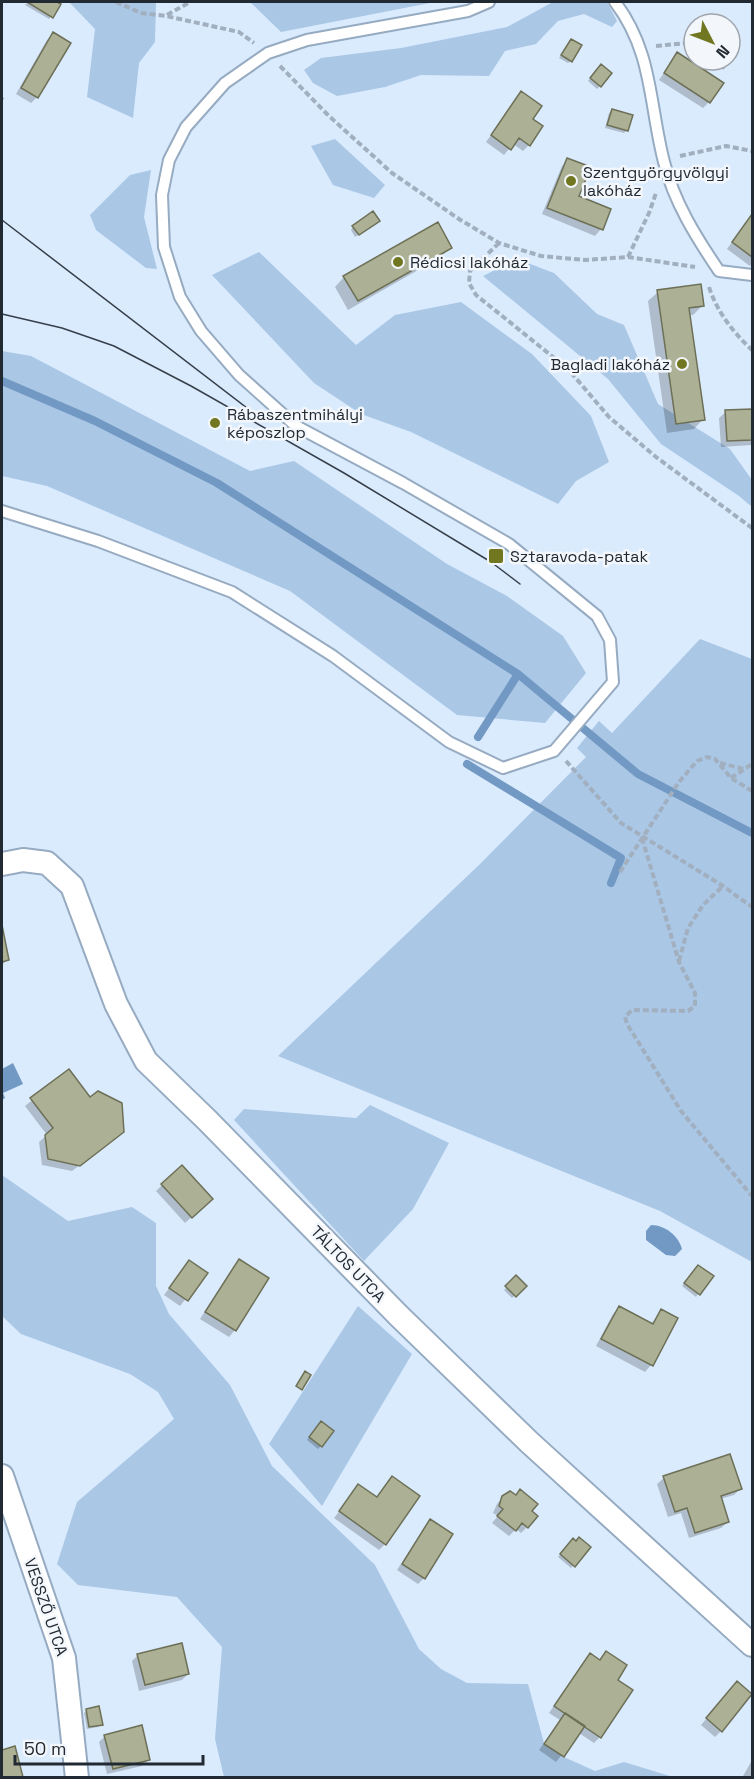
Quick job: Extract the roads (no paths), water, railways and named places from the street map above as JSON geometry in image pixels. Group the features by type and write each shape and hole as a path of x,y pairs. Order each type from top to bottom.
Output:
{"street":[{"name":"TÁLTOS UTCA","path":"2,864 23,860 47,864 72,886 116,1004 146,1061 221,1133 399,1316 530,1442 753,1645"},
{"name":"VESSZŐ UTCA","path":"2,1476 64,1658 77,1778"}],"lane":[{"path":"2,511 98,541 232,592 333,656 449,742 503,768 554,751 613,682 610,640 597,616 509,544 297,426 239,375 201,331 180,297 164,247 162,195 170,159 186,127 225,83 268,53 307,40 468,11 489,2"},
{"path":"615,2 628,20 647,67 663,161 677,201 697,239 719,271 753,275"}],"waterway":[{"name":"Sztaravoda-patak","path":"2,381 95,421 217,483 518,674 638,774 752,833"},
{"path":"478,737 518,674"},
{"path":"467,764 621,858 611,883"}],"tram line":[{"path":"2,220 256,415"},
{"path":"2,314 62,328 114,346 191,386 344,473 491,562 520,584"}],"place":[{"name":"Szentgyörgyvölgyi lakóház","path":"571,181"},
{"name":"Rédicsi lakóház","path":"398,262"},
{"name":"Bagladi lakóház","path":"682,364"},
{"name":"Rábaszentmihályi képoszlop","path":"215,423"},
{"name":"Sztaravoda-patak","path":"496,556"}]}
